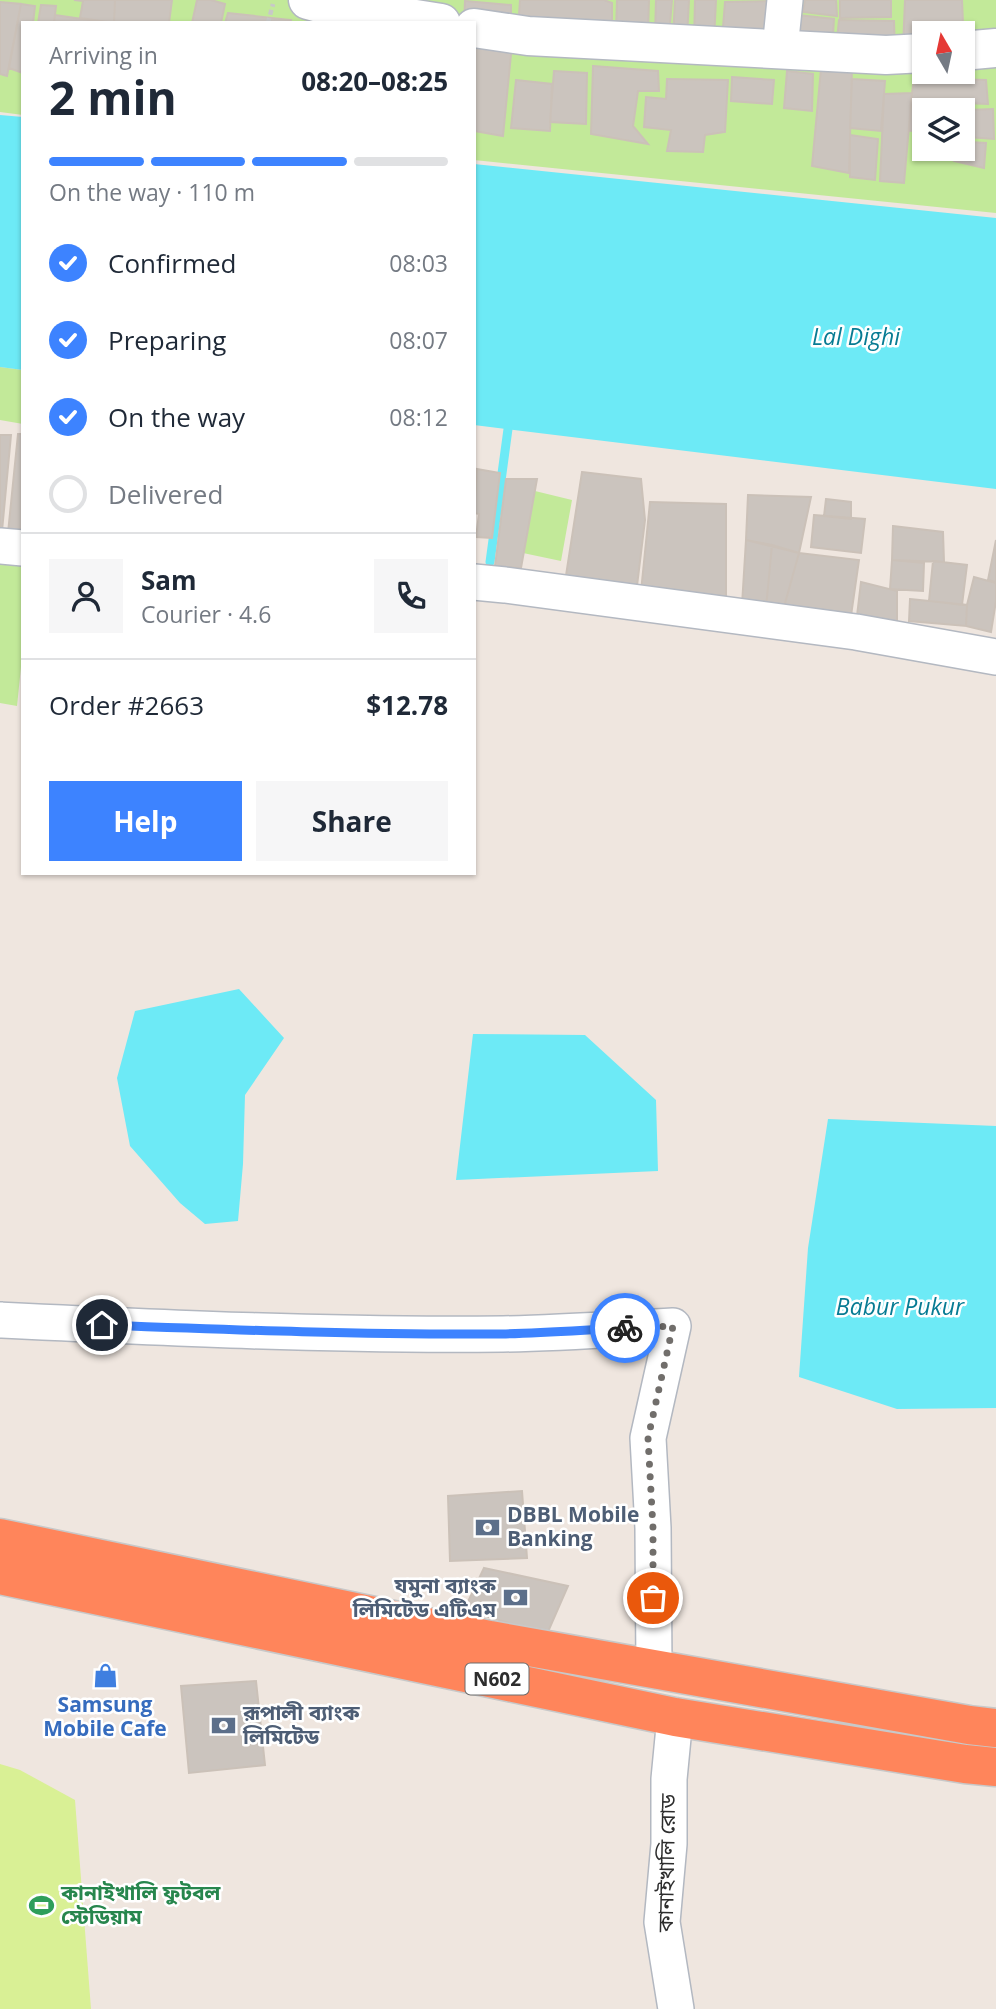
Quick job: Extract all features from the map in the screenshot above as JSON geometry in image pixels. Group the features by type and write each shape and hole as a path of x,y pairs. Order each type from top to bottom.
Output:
{"highway":[{"name":"N602","path":"0,1538 490,1640 996,1728"},
{"name":"N602","path":"0,1575 675,1717 996,1767"}],"street":[{"path":"308,0 326,5 363,5 432,21"},
{"path":"780,50 785,0"},
{"path":"476,28 528,36 886,55 912,54"},
{"path":"975,50 996,48"},
{"path":"0,546 21,548"},
{"path":"476,582 856,632 996,657"},
{"path":"0,1320 204,1330 398,1334 505,1334 673,1326 648,1438 653,1528 654,1669"},
{"name":"কানাইখালি রোড","path":"675,1717 662,1922 676,2009"}],"path":[{"path":"269,21 274,0"}],"green space":[{"path":"0,0 996,0 996,213 476,160 476,21 21,21 21,115 0,112"},
{"path":"0,367 21,370 21,424 0,420"},
{"path":"535,491 572,500 561,561 523,553"},
{"path":"0,546 21,548 21,667 17,706 0,703"},
{"name":"কানাইখালি ফুটবল স্টেডিয়াম","path":"0,1764 20,1770 75,1800 91,2009 0,2009"}],"water":[{"path":"0,115 21,117 21,370 0,367"},
{"name":"Lal Dighi","path":"476,164 996,218 996,489 476,425"},
{"path":"239,989 284,1038 245,1095 238,1221 205,1224 180,1203 130,1146 117,1078 135,1011"},
{"path":"473,1034 585,1035 656,1100 658,1171 456,1180"},
{"name":"Babur Pukur","path":"828,1119 996,1126 996,1408 897,1409 799,1377 808,1248"}],"building":[{"path":"74,0 115,0 114,21 80,18 83,1"},
{"path":"115,0 172,0 169,21 114,21"},
{"path":"197,0 225,4 221,21 192,21"},
{"path":"520,0 604,0 612,3 612,35 518,29"},
{"path":"617,0 649,0 648,33 616,33"},
{"path":"656,0 672,0 669,36 655,36"},
{"path":"675,0 689,0 687,38 673,38"},
{"path":"695,0 716,0 714,40 694,41"},
{"path":"805,0 836,0 837,16 803,12"},
{"path":"840,0 891,0 891,17 840,18"},
{"path":"905,0 962,0 963,21 912,21 912,48 903,48"},
{"path":"465,1 511,5 511,27 464,21"},
{"path":"776,1 773,41 722,40 725,2"},
{"path":"0,2 21,4 7,76 0,74"},
{"path":"21,4 35,6 33,21 21,21 21,72 9,68"},
{"path":"41,5 56,6 54,21 38,21"},
{"path":"228,13 291,20 291,21 226,21"},
{"path":"55,15 90,20 90,21 54,21"},
{"path":"798,15 834,19 832,49 795,45"},
{"path":"839,20 894,21 895,51 836,49"},
{"path":"476,40 512,44 503,136 476,131"},
{"path":"593,66 658,71 659,91 638,91 633,126 648,144 591,134"},
{"path":"852,67 849,173 812,166 821,69"},
{"path":"554,71 587,73 586,124 550,122"},
{"path":"787,71 813,74 812,111 784,108"},
{"path":"732,77 774,80 772,104 731,101"},
{"path":"667,79 728,80 725,132 705,135 703,152 667,151 671,130 644,127 646,97 666,99"},
{"path":"852,79 885,81 881,131 850,128"},
{"path":"516,80 552,84 550,131 511,128"},
{"path":"975,80 986,80 988,104 975,103 975,98 912,98 911,101 913,84 975,84"},
{"path":"912,93 904,183 880,181 884,94"},
{"path":"911,101 912,101 912,131 909,131"},
{"path":"993,109 994,139 975,138 975,110"},
{"path":"850,135 878,139 875,180 850,177"},
{"path":"975,142 986,143 984,168 954,161 975,161"},
{"path":"18,434 21,434 21,534 8,533"},
{"path":"0,435 11,435 2,531 0,531"},
{"path":"477,469 500,473 492,538 476,537 479,514 476,513"},
{"path":"582,472 641,479 645,520 636,594 565,582"},
{"path":"506,479 537,479 521,568 495,566"},
{"path":"748,495 811,497 799,553 746,540"},
{"path":"826,499 851,502 851,519 824,516"},
{"path":"650,502 726,504 726,603 641,592"},
{"path":"814,515 865,519 861,553 811,547"},
{"path":"893,526 943,532 944,562 892,560"},
{"path":"746,540 772,545 766,608 742,605"},
{"path":"996,540 996,582 988,580"},
{"path":"772,545 799,553 784,607 766,608"},
{"path":"799,553 859,560 851,616 784,607"},
{"path":"892,560 924,563 923,591 890,589"},
{"path":"933,561 967,565 962,605 929,601"},
{"path":"974,577 996,583 991,632 966,626 967,605"},
{"path":"861,582 897,591 897,625 857,616"},
{"path":"910,599 967,605 966,626 909,621"},
{"name":"DBBL Mobile Banking","path":"522,1491 527,1558 450,1561 448,1496"},
{"name":"যমুনা ব্যাংক লিমিটেড এটিএম","path":"484,1568 568,1586 547,1634 464,1610"},
{"name":"রূপালী ব্যাংক লিমিটেড","path":"256,1681 265,1765 189,1773 181,1686"}],"waterway":[{"path":"490,562 508,429"}],"way so far":[{"path":"625,1328 673,1326 648,1438 653,1528 653,1598"}],"place":[{"name":"DBBL Mobile Banking","path":"487,1527"},
{"name":"যমুনা ব্যাংক লিমিটেড এটিএম","path":"516,1598"},
{"name":"Samsung Mobile Cafe","path":"105,1676"},
{"name":"রূপালী ব্যাংক লিমিটেড","path":"223,1725"},
{"name":"কানাইখালি ফুটবল স্টেডিয়াম","path":"41,1905"}],"route":[{"path":"102,1325 398,1334 505,1334 625,1328"}]}
